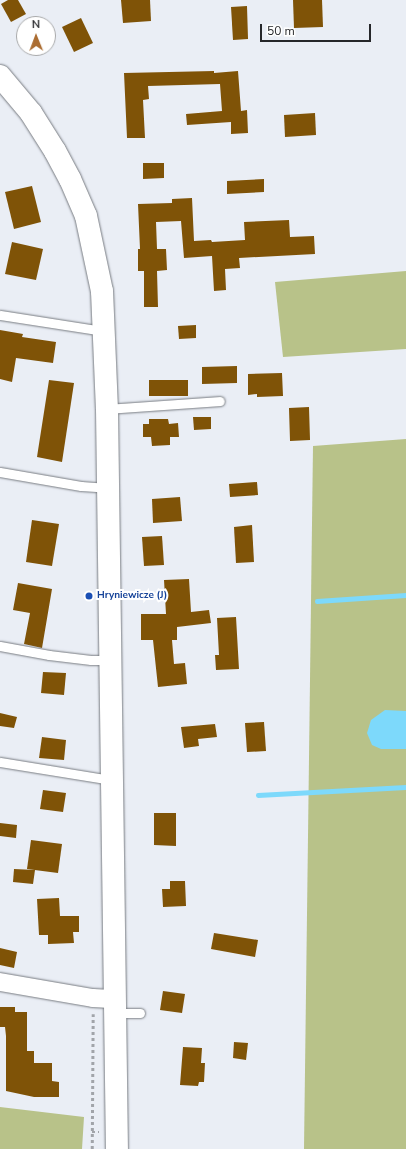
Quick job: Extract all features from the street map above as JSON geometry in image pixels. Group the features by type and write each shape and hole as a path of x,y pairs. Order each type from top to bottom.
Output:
{"street":[{"path":"0,76 31,113 55,151 70,179 86,216 102,291 105,331 107,409 116,1149"},
{"path":"0,982 93,998 115,1006"}],"lane":[{"path":"0,316 105,331"},
{"path":"107,409 220,401"},
{"path":"0,472 81,486 108,488"},
{"path":"0,646 49,655 91,660 110,660"},
{"path":"0,762 111,780"},
{"path":"115,1006 140,1013"}],"path":[{"path":"92,1149 93,998"}],"green space":[{"path":"406,271 406,349 283,357 275,282"},
{"path":"406,439 406,1149 304,1149 313,446"},
{"path":"0,1107 84,1117 82,1149 0,1149"}],"water":[{"path":"385,710 406,711 406,749 381,749 372,745 367,733 371,720"}],"building":[{"path":"8,0 18,0 26,14 22,16 16,16 16,19 11,22 1,4"},
{"path":"121,0 150,0 151,21 123,23"},
{"path":"293,0 322,0 323,27 294,28"},
{"path":"247,6 248,39 233,40 231,7"},
{"path":"81,18 93,43 74,52 62,27"},
{"path":"214,71 214,73 238,71 241,111 247,110 248,133 231,134 231,122 187,125 186,114 222,111 220,84 148,86 149,99 143,100 145,138 127,138 124,73"},
{"path":"315,113 316,135 285,137 284,115"},
{"path":"143,163 164,163 164,178 143,179"},
{"path":"264,179 264,192 227,194 227,181"},
{"path":"32,186 41,222 14,229 5,192"},
{"path":"192,198 194,241 211,240 212,242 245,240 244,222 289,220 290,237 314,236 315,254 239,258 240,268 225,269 226,290 214,291 212,256 184,258 181,221 156,222 157,249 166,249 167,270 157,271 158,307 144,307 144,271 138,271 138,249 140,249 138,204 172,203 172,199"},
{"path":"12,242 43,249 36,280 5,274"},
{"path":"196,325 196,338 179,339 178,326"},
{"path":"0,330 23,334 22,337 56,342 53,363 16,358 12,382 0,379"},
{"path":"237,366 237,383 202,384 202,367"},
{"path":"282,373 283,396 257,397 257,394 248,395 248,374"},
{"path":"49,380 74,383 62,462 37,457"},
{"path":"149,380 188,380 188,396 149,396"},
{"path":"309,407 310,440 290,441 289,408"},
{"path":"193,417 211,417 211,429 194,430"},
{"path":"149,419 168,419 169,424 178,423 179,437 170,437 170,445 152,446 151,437 143,437 143,424 149,424"},
{"path":"257,482 258,495 230,497 229,484"},
{"path":"180,497 182,521 153,523 152,499"},
{"path":"32,520 59,524 52,566 26,562"},
{"path":"252,525 254,562 236,563 234,527"},
{"path":"162,536 164,565 144,566 142,537"},
{"path":"189,579 191,612 209,610 211,623 177,627 177,640 172,640 174,664 185,663 187,684 158,687 153,640 141,640 141,614 166,614 164,580"},
{"path":"18,583 52,589 42,648 24,644 30,613 13,610"},
{"path":"236,617 239,669 216,670 215,655 219,655 217,618"},
{"path":"43,672 66,673 64,695 41,693"},
{"path":"0,713 17,717 14,728 0,726"},
{"path":"264,722 266,751 247,752 245,723"},
{"path":"215,724 217,737 198,739 199,746 184,748 181,727"},
{"path":"42,737 66,740 64,760 39,758"},
{"path":"43,790 66,793 63,812 40,809"},
{"path":"154,813 176,813 176,846 154,845"},
{"path":"0,823 17,825 16,838 0,836"},
{"path":"31,840 62,844 58,873 27,869"},
{"path":"14,869 35,870 33,884 13,882"},
{"path":"170,881 185,881 186,906 163,907 162,889 170,889"},
{"path":"59,898 60,916 79,916 79,932 73,932 74,943 48,944 48,935 39,935 37,899"},
{"path":"214,933 258,940 255,957 211,949"},
{"path":"0,948 17,952 14,968 0,965"},
{"path":"163,991 185,994 182,1013 160,1010"},
{"path":"0,1007 15,1007 15,1012 27,1012 27,1051 34,1051 34,1063 52,1063 52,1081 59,1082 59,1097 34,1097 6,1091 6,1036 5,1027 0,1027"},
{"path":"234,1042 248,1043 246,1060 233,1058"},
{"path":"183,1047 202,1048 201,1063 205,1063 204,1082 199,1082 198,1086 180,1085"}],"waterway":[{"path":"317,601 406,595"},
{"path":"258,795 406,787"}],"place":[{"name":"Hryniewicze (J)","path":"89,596"}]}
